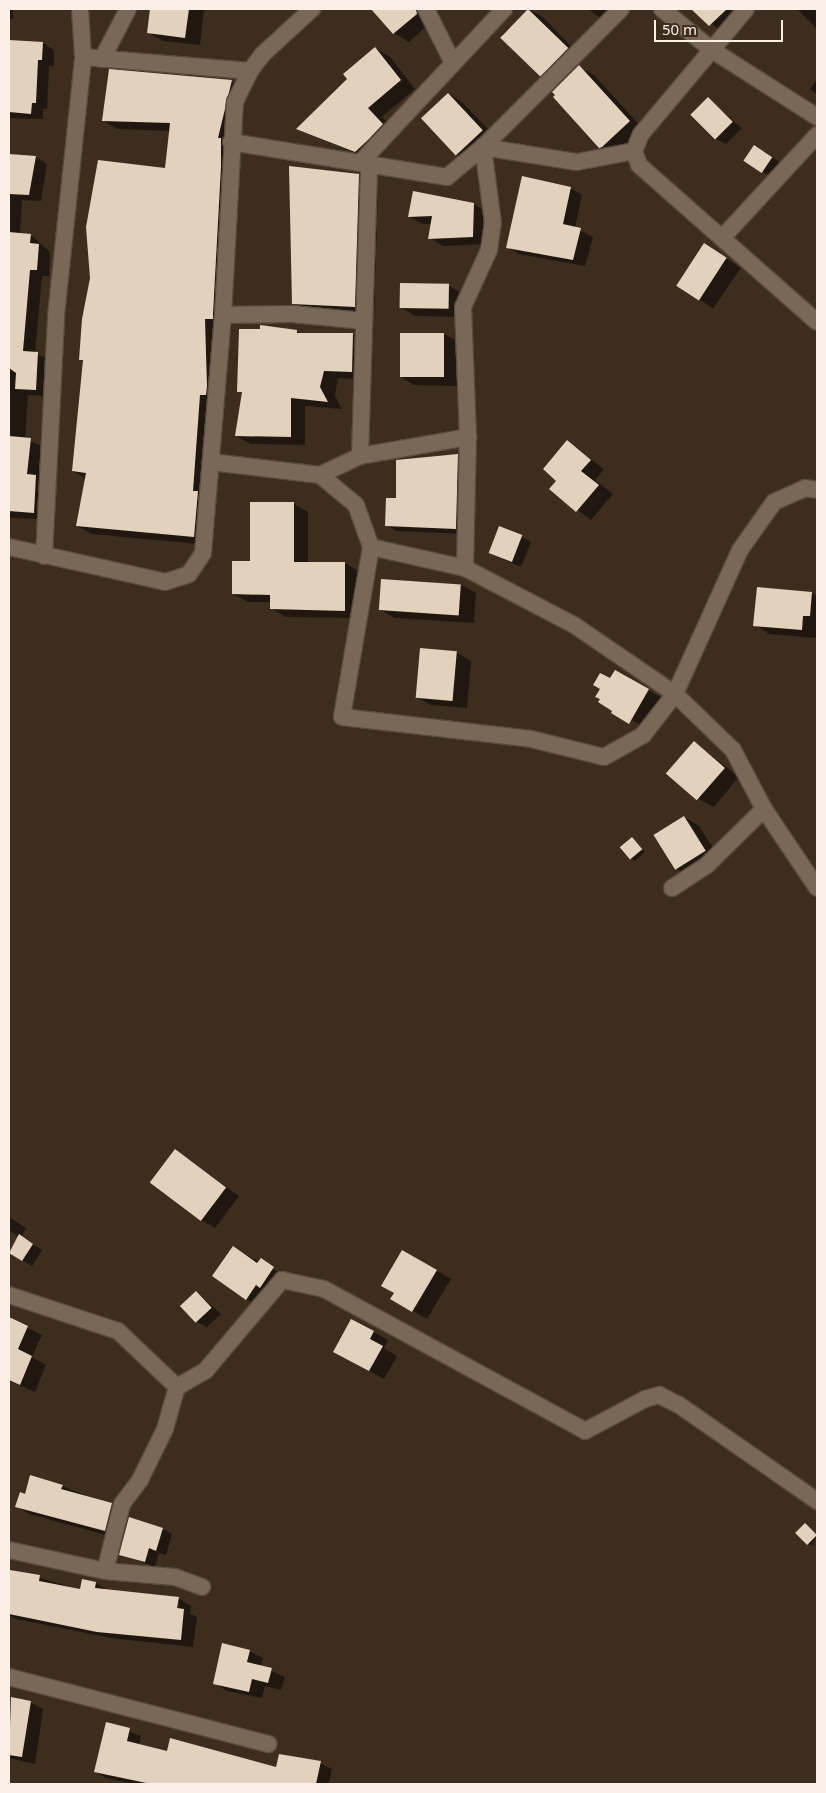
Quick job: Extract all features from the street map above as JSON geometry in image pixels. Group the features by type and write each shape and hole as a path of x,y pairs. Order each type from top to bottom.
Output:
{"street":[{"path":"44,556 56,316 83,57 80,9"},
{"path":"102,59 128,9"},
{"path":"9,547 165,582 189,574 203,553 223,315 231,142 235,102 250,71 312,9"},
{"path":"426,9 453,64"},
{"path":"360,456 364,321 365,164 504,9"},
{"path":"231,142 447,178 483,147 621,9"},
{"path":"662,9 712,50 817,117"},
{"path":"746,9 641,134 634,151 639,165 817,322"},
{"path":"83,57 250,71"},
{"path":"722,238 817,136"},
{"path":"483,147 577,162 634,151"},
{"path":"465,568 468,437 462,307 489,250 493,223 483,147"},
{"path":"223,315 292,314 364,321"},
{"path":"320,476 360,456 468,437"},
{"path":"211,462 320,476 356,506 370,546 342,717 531,738 604,756 643,735 675,694 740,550 774,502 805,488 817,490"},
{"path":"370,546 465,568 574,625 675,694 733,750 764,809 817,888"},
{"path":"672,888 707,865 764,809"},
{"path":"105,1571 122,1504 140,1480 165,1429 177,1387 206,1370 282,1280 324,1289 585,1431 645,1399 659,1395 679,1405 817,1501"},
{"path":"9,1295 118,1331 177,1387"},
{"path":"9,1550 105,1571 175,1576 202,1587"},
{"path":"9,1677 268,1744"}],"building":[{"path":"150,9 189,9 185,38 147,33"},
{"path":"371,9 416,9 417,14 393,34"},
{"path":"528,9 568,48 540,77 500,38"},
{"path":"691,9 727,9 709,26"},
{"path":"9,40 43,42 42,60 38,60 36,103 32,103 31,114 9,112"},
{"path":"375,47 401,80 368,108 383,124 368,140 355,152 296,129 347,79 343,74"},
{"path":"579,65 630,121 599,148 553,97 555,95 552,92"},
{"path":"109,69 232,80 218,138 221,138 221,167 213,319 205,319 207,386 206,395 200,395 193,491 198,491 194,537 76,526 86,473 72,471 83,360 79,360 82,319 90,278 86,227 98,160 165,168 170,123 102,121"},
{"path":"448,93 483,130 456,156 421,118"},
{"path":"708,97 733,122 715,139 690,115"},
{"path":"754,145 772,157 762,173 743,161"},
{"path":"9,154 36,156 29,195 9,194"},
{"path":"289,166 359,174 355,307 292,304"},
{"path":"522,176 571,187 563,224 581,228 573,260 506,248"},
{"path":"413,191 474,203 473,237 428,239 432,216 408,217"},
{"path":"9,232 31,234 30,243 39,244 37,270 30,270 23,351 38,352 36,390 15,389 16,373 9,368"},
{"path":"704,243 727,258 699,300 676,286"},
{"path":"400,283 449,284 449,309 400,308"},
{"path":"260,325 297,330 297,333 353,333 352,372 324,371 320,387 328,402 291,398 291,437 235,436 242,392 237,392 239,329 260,329"},
{"path":"400,333 444,333 444,377 400,377"},
{"path":"9,436 31,438 27,474 36,475 34,513 9,511"},
{"path":"567,440 591,460 581,471 599,485 576,512 549,489 556,481 543,469"},
{"path":"458,454 456,529 385,526 386,498 396,498 396,460"},
{"path":"250,502 294,502 294,562 345,562 345,611 270,609 270,595 232,594 232,561 250,561"},
{"path":"499,526 522,535 512,562 489,553"},
{"path":"381,579 461,585 459,616 379,610"},
{"path":"757,587 812,592 810,616 803,616 802,630 753,626"},
{"path":"420,648 457,651 453,701 416,698"},
{"path":"615,670 649,689 629,724 611,713 612,711 598,702 600,699 595,697 600,689 593,685 600,673 610,678"},
{"path":"694,741 725,768 697,800 666,773"},
{"path":"684,816 706,851 675,870 653,835"},
{"path":"632,837 642,849 630,860 620,847"},
{"path":"175,1149 226,1188 201,1221 150,1183"},
{"path":"19,1234 33,1244 22,1261 9,1253"},
{"path":"233,1246 257,1263 261,1258 274,1267 260,1288 256,1285 246,1300 212,1276"},
{"path":"402,1250 437,1270 412,1312 390,1299 394,1293 381,1286"},
{"path":"196,1291 212,1308 196,1323 180,1306"},
{"path":"9,1317 28,1326 18,1349 32,1356 20,1385 9,1380"},
{"path":"351,1319 374,1331 370,1339 383,1346 369,1371 333,1352"},
{"path":"30,1475 63,1485 61,1489 112,1503 105,1531 15,1507 20,1492 25,1494"},
{"path":"129,1517 163,1528 156,1551 149,1548 145,1562 119,1555"},
{"path":"805,1523 817,1535 807,1545 795,1533"},
{"path":"10,1570 40,1575 39,1581 80,1589 82,1579 96,1582 95,1588 179,1597 177,1608 184,1609 181,1640 97,1632 9,1614"},
{"path":"222,1643 250,1650 247,1662 272,1668 268,1683 252,1679 249,1692 213,1684"},
{"path":"11,1697 31,1701 22,1757 9,1755"},
{"path":"106,1722 130,1728 127,1741 167,1751 170,1738 276,1767 279,1754 321,1761 316,1784 151,1784 94,1772"}]}
